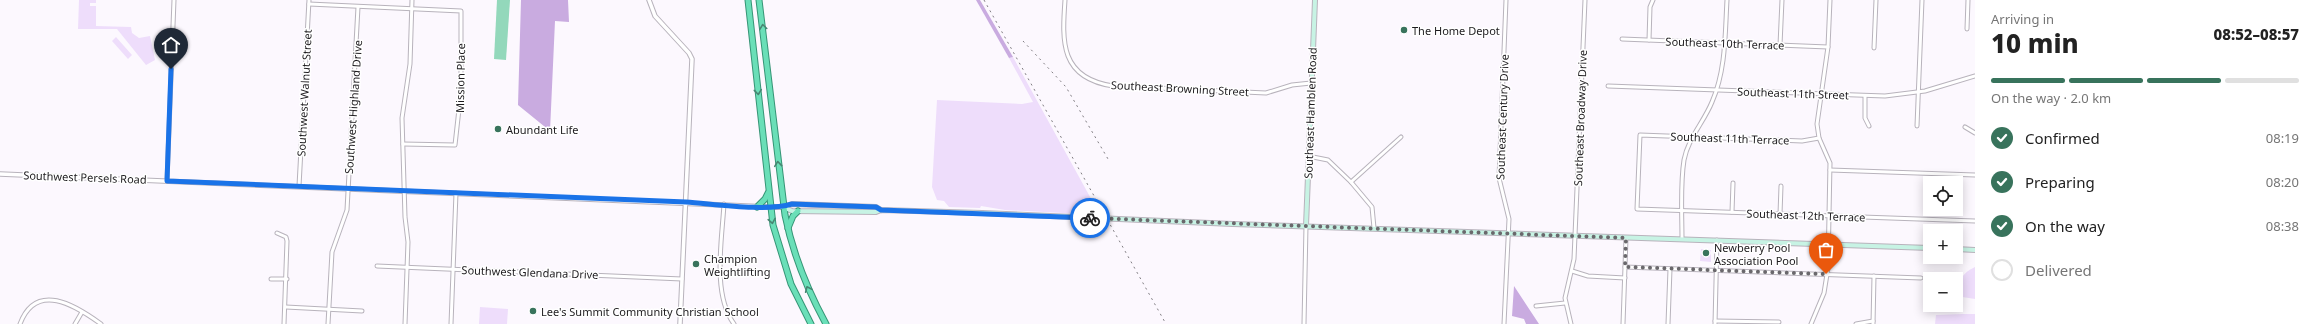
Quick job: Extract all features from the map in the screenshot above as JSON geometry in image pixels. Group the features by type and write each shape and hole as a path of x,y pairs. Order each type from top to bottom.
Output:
{"highway":[{"path":"748,0 770,207 785,268 798,300 811,324"},
{"path":"760,1 783,207 801,274 826,324"},
{"path":"757,207 765,199 768,192"},
{"path":"788,230 790,220 798,211"}],"main road":[{"name":"Southeast Hamblen Road","path":"1306,226 1315,0"},
{"path":"770,207 783,207 792,204 876,207 881,210"},
{"path":"783,207 792,211 876,212 881,210 982,213 1234,224 1923,248"},
{"path":"1963,249 1975,250"}],"street":[{"path":"167,181 174,0"},
{"path":"405,324 406,191 402,118 410,64 412,0"},
{"path":"649,0 655,16 689,53 692,59 680,324"},
{"name":"Southeast Browning Street","path":"1064,0 1063,36 1069,58 1080,72 1099,83 1113,86 1266,93 1292,85 1311,84"},
{"name":"Southeast Century Drive","path":"1506,0 1499,178 1508,213 1509,234"},
{"name":"Southeast Broadway Drive","path":"1565,303 1566,289 1572,272 1575,236 1585,0"},
{"path":"1649,40 1650,7 1653,0"},
{"path":"1682,240 1684,160 1693,137 1707,114 1717,90 1725,43 1727,0"},
{"path":"1780,45 1782,0"},
{"path":"1811,324 1824,293 1826,274 1825,253 1828,245 1830,170 1827,153 1819,138 1817,124 1828,47 1830,0"},
{"path":"1874,48 1876,0"},
{"path":"1917,126 1922,0"},
{"path":"1967,29 1968,0"},
{"path":"309,2 358,7 411,8"},
{"name":"Southwest Walnut Street","path":"299,186 309,2"},
{"name":"Southwest Highland Drive","path":"328,324 332,252 346,217 354,67 359,26 358,7"},
{"name":"Mission Place","path":"403,144 455,145 461,92 461,11 411,8"},
{"name":"Southeast 10th Terrace","path":"1622,39 1828,47"},
{"name":"Southeast 11th Street","path":"1608,86 1891,96 1918,92 1975,76"},
{"path":"1866,96 1865,118 1868,126"},
{"path":"1964,127 1975,133"},
{"name":"Southeast 11th Terrace","path":"1637,209 1640,135 1802,141 1819,138"},
{"path":"1351,182 1401,137"},
{"path":"1308,156 1328,160 1351,182 1372,207 1374,228"},
{"path":"1830,170 1975,175"},
{"name":"Southwest Persels Road","path":"0,174 686,202 770,207"},
{"path":"1732,212 1733,183"},
{"path":"1780,214 1781,186"},
{"path":"451,324 456,193"},
{"path":"724,204 721,292 726,310 734,324"},
{"name":"Southeast 12th Terrace","path":"1637,209 1975,221"},
{"path":"1304,324 1306,226"},
{"path":"277,233 286,236 287,279 284,324"},
{"path":"1504,324 1509,234"},
{"path":"1623,324 1626,238"},
{"path":"1717,240 1715,322 1779,322"},
{"name":"Southwest Glendana Drive","path":"377,266 682,279"},
{"path":"1625,267 1920,278"},
{"path":"1668,324 1670,269"},
{"path":"1572,272 1588,276 1625,278"},
{"path":"1856,324 1873,323 1874,276"},
{"path":"271,279 287,279"},
{"path":"20,324 28,309 44,300 58,300 82,312 101,324"},
{"path":"1536,306 1565,303 1571,324"},
{"path":"286,308 362,311"},
{"path":"75,324 82,312"}],"shaded area":[{"path":"79,0 96,0 96,3 90,3 90,6 96,6 96,26 131,27 132,33 139,38 150,36 155,60 146,65 117,29 78,29"},
{"path":"497,0 510,0 506,60 494,59"},
{"path":"521,0 568,0 569,22 555,21 550,131 518,105"},
{"path":"976,0 980,0 1013,57 1009,58"},
{"path":"116,37 132,55 128,59 112,41"},
{"path":"1013,57 1100,215 1005,210 981,206 980,208 949,207 944,201 937,200 932,187 937,100 1022,104 1033,102 1009,58"},
{"name":"Newberry Pool Association Pool","path":"1701,249 1711,250 1711,262 1700,261"},
{"path":"1975,267 1975,299 1963,297 1963,276"},
{"path":"1514,286 1539,324 1526,324 1524,319 1512,316"},
{"path":"480,307 508,309 507,324 479,324"},
{"path":"1975,314 1975,324 1935,324 1936,315"}],"railway":[{"path":"984,0 1166,324"},
{"path":"1023,41 1066,87 1108,159"}],"way so far":[{"path":"1090,218 1626,238 1625,267 1826,274"}],"place":[{"name":"The Home Depot","path":"1404,30"},
{"name":"Abundant Life","path":"498,129"},
{"name":"Newberry Pool Association Pool","path":"1706,253"},
{"name":"Champion Weightlifting","path":"696,264"},
{"name":"Lee's Summit Community Christian School","path":"533,311"}],"route":[{"path":"171,69 167,181 504,194 764,207 783,207 792,204 876,207 881,210 1090,218"}]}
